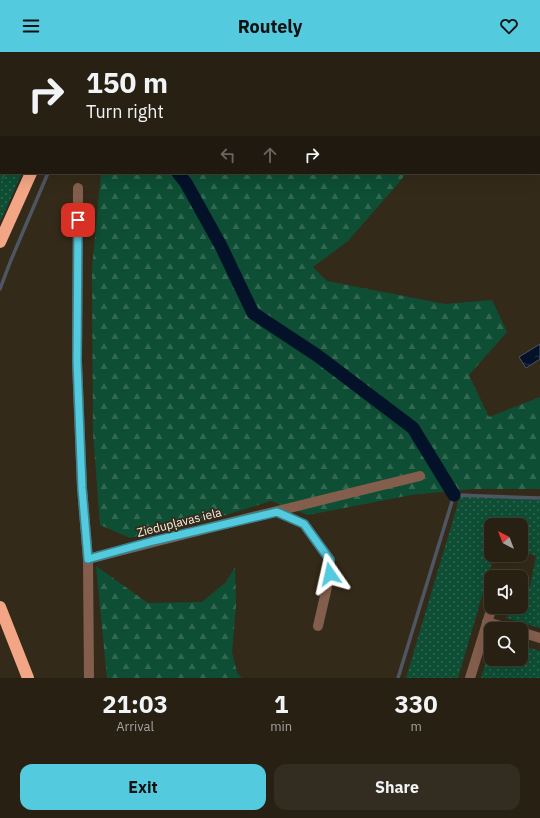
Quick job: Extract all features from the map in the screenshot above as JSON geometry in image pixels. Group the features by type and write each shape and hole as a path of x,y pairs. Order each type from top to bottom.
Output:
{"highway":[{"path":"0,242 31,174"},
{"path":"0,606 28,678"}],"street":[{"path":"78,188 77,362 82,488 88,559 89,678"},
{"name":"Ziedupļavas iela","path":"88,559 153,541 420,476"},
{"path":"277,512 304,524 330,560 330,574 318,626"},
{"path":"487,622 490,614"},
{"path":"470,678 484,632"},
{"path":"528,634 540,638"}],"green space":[{"path":"0,174 22,174 0,222"},
{"path":"0,174 5,174 0,184"},
{"path":"101,174 404,174 402,179 348,241 313,267 327,281 445,304 492,300 507,332 469,375 489,417 540,397 540,489 472,489 411,495 308,515 271,501 213,519 130,538 100,525 93,433 92,269"},
{"path":"461,493 540,500 540,628 528,624 528,622 520,622 506,618 509,614 528,614 528,589 530,586 536,556 528,553 528,518 484,518 484,562 492,562 490,570 484,570 484,589 458,678 406,678"},
{"path":"96,566 148,603 202,602 226,582 235,567 236,606 232,652 237,673 242,678 107,678"},
{"path":"528,647 540,651 540,678 481,678 485,666 528,666"}],"water":[{"path":"540,344 540,359 526,368 519,357"}],"waterway":[{"path":"0,289 48,174"},
{"path":"179,174 186,183 221,246 253,313 318,356 413,428 454,495"},
{"path":"398,678 454,495 540,498"}],"route":[{"path":"78,220 77,362 82,488 88,559 153,541 277,512 304,524 330,560 330,574"}]}
